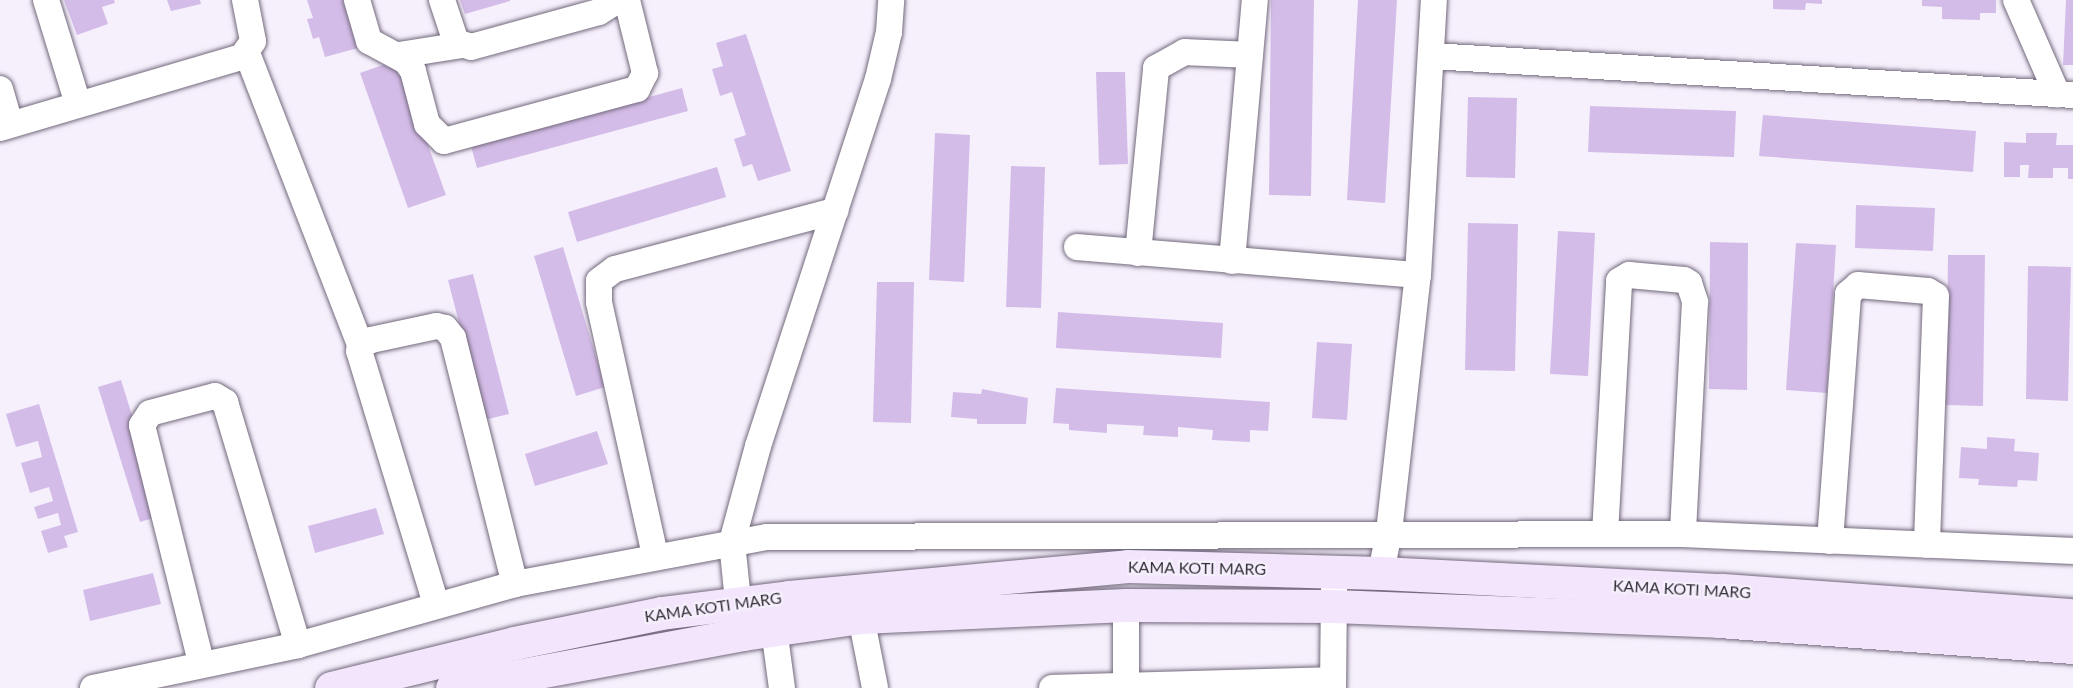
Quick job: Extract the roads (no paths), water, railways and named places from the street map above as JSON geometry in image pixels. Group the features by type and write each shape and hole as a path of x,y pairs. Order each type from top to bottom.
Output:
{"street":[{"path":"46,0 78,104"},
{"path":"245,0 253,32 247,53 360,345 436,604"},
{"path":"357,0 369,41 375,47 399,55 462,45 480,46 604,4"},
{"path":"442,0 452,35 462,45"},
{"path":"399,55 413,71 427,124 436,137 444,141 637,89 645,73 627,0"},
{"path":"782,688 751,622 732,542 758,446 878,79 889,32 891,0"},
{"path":"1232,261 1255,0"},
{"path":"1381,573 1389,532 1418,275 1434,0"},
{"path":"2016,0 2065,94"},
{"path":"1138,253 1156,68 1185,52 1250,55"},
{"path":"0,89 5,126 247,53"},
{"path":"1432,57 2065,94"},
{"path":"655,555 599,302 599,281 615,269 835,211"},
{"path":"1077,247 1418,275"},
{"path":"1605,534 1619,281 1629,275 1684,280 1689,283 1695,302 1683,534"},
{"path":"1830,541 1848,294 1858,285 1928,291 1936,296 1927,545"},
{"path":"360,345 436,326 450,333 515,584"},
{"path":"201,663 142,425 150,413 215,396 225,402 298,645"},
{"path":"93,688 201,663 298,645 436,604 515,584 655,555 767,537 1389,532 1683,534 2073,551"},
{"name":"KAMA KOTI MARG","path":"452,688 751,622 1128,566 1381,573 1722,590 2073,615"},
{"path":"1052,688 1333,684 1335,572"},
{"path":"1126,605 1126,687"},
{"name":"KAMA KOTI MARG","path":"331,688 514,643 661,613 751,622 1126,605 1333,606 1719,621 2073,647"},
{"path":"861,617 875,688"}]}
